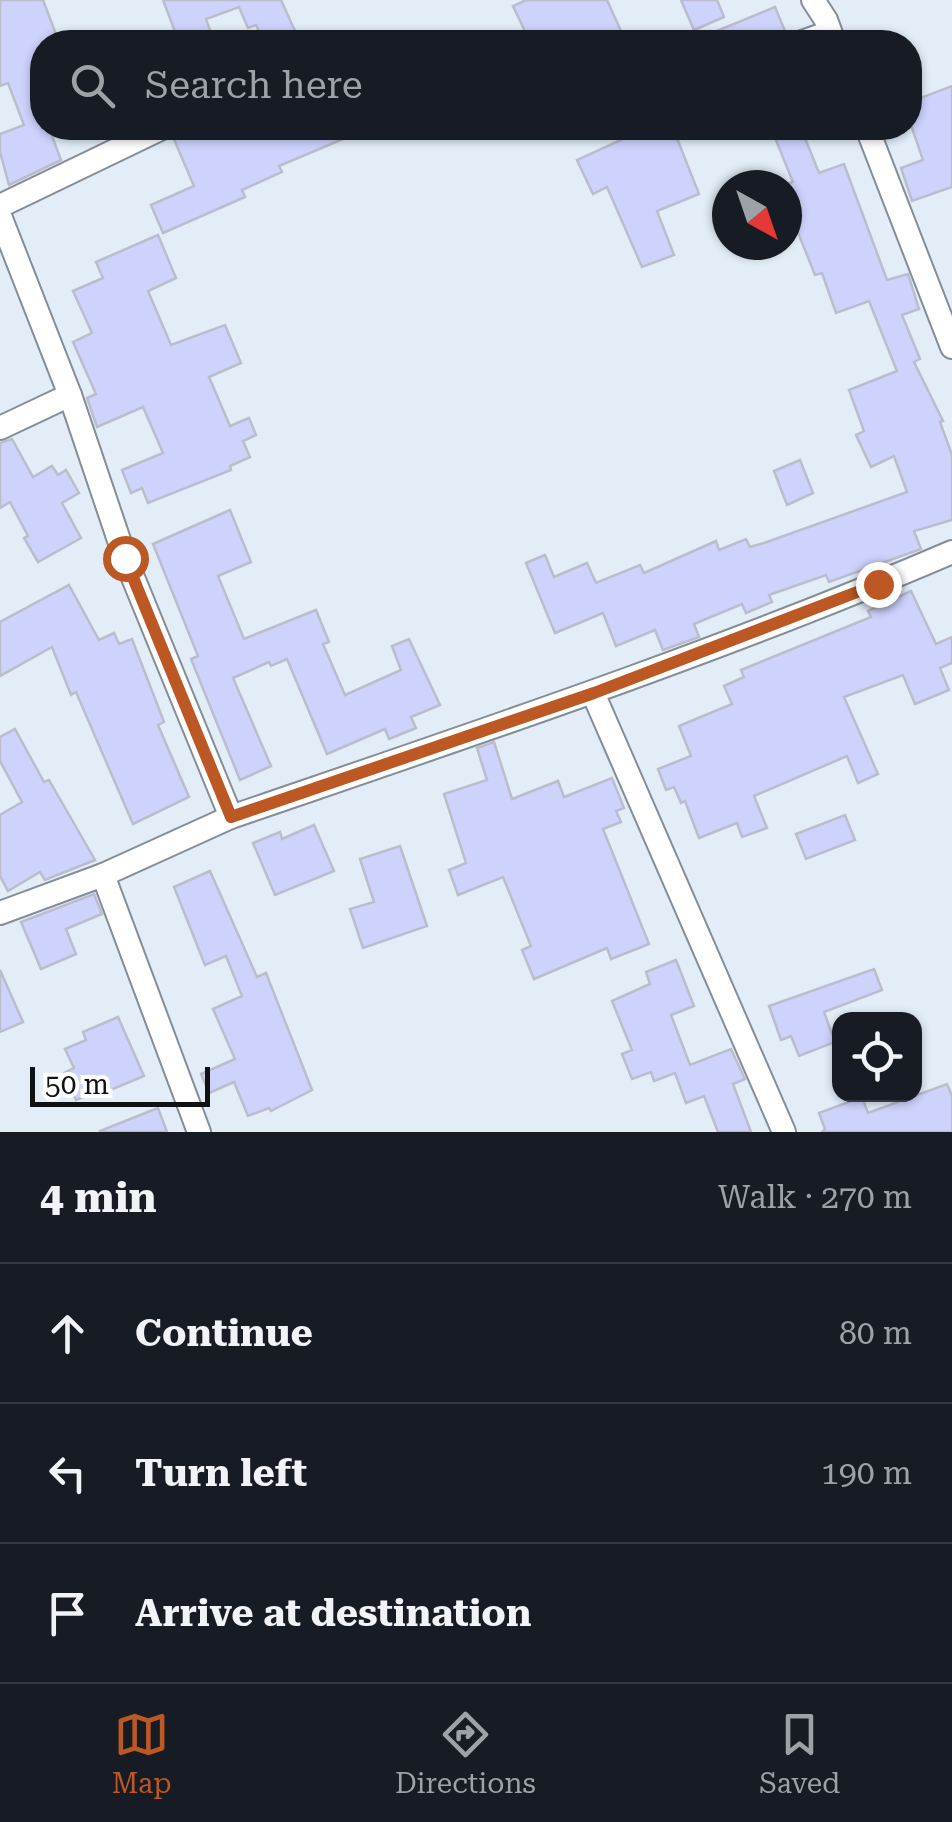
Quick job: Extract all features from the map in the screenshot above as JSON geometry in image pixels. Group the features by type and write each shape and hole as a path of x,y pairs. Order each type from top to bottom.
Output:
{"street":[{"path":"813,0 828,30"},
{"path":"0,206 137,140"},
{"path":"872,140 952,346"},
{"path":"0,216 70,395 125,558 231,817"},
{"path":"0,428 70,395"},
{"path":"0,913 102,875 231,817 594,693 952,552"},
{"path":"594,693 784,1132"},
{"path":"102,875 200,1132"}],"building":[{"path":"0,0 43,0 54,30 30,30 30,140 54,140 61,160 9,185 0,152 0,134 24,125 8,83 0,86"},
{"path":"163,0 281,0 295,30 258,30 256,25 248,28 239,7 206,19 210,30 174,30"},
{"path":"526,0 607,0 621,30 524,30 513,6"},
{"path":"681,0 717,0 724,17 694,30"},
{"path":"775,7 785,30 719,30"},
{"path":"952,86 952,187 912,201 901,168 923,160 916,140 922,140 922,97"},
{"path":"174,140 341,140 279,166 282,172 242,190 245,197 163,233 151,205 194,186"},
{"path":"621,140 678,140 699,194 657,211 674,255 642,267 607,187 593,194 577,160"},
{"path":"776,140 806,140 819,173 844,164 887,280 908,274 919,309 902,315 920,359 914,362 943,421 940,422 952,455 952,520 914,531 921,549 829,582 826,575 769,595 772,602 746,613 742,604 694,624 699,637 663,650 655,630 616,646 603,613 555,633 526,563 545,555 554,577 587,563 596,583 640,565 644,573 716,541 719,550 746,539 750,547 764,543 907,492 894,456 871,467 856,435 864,431 849,390 897,371 869,301 836,313 822,273 815,275 802,242 802,170 788,170"},
{"path":"158,235 176,278 148,291 171,345 225,325 241,363 209,377 230,426 249,418 256,435 243,441 250,457 230,466 231,470 148,503 142,488 131,493 122,470 163,453 143,407 97,427 87,398 96,394 73,342 92,333 73,291 103,278 96,262"},
{"path":"12,439 33,477 52,466 58,475 66,470 79,493 62,503 81,538 38,562 10,502 0,508 0,443"},
{"path":"800,460 813,493 787,505 774,471"},
{"path":"230,510 251,562 218,576 244,639 316,610 329,642 323,644 345,695 401,670 392,646 409,639 440,705 411,717 416,728 389,739 385,729 327,754 287,659 271,666 269,662 233,678 271,766 240,780 191,659 198,656 153,544"},
{"path":"69,585 99,640 114,633 119,644 132,639 164,722 158,725 189,797 133,824 76,692 71,695 52,647 0,676 0,622"},
{"path":"911,591 936,644 952,637 952,663 940,668 949,690 915,704 903,675 844,697 878,774 858,783 847,756 754,796 767,828 742,837 737,823 699,838 685,801 681,803 674,787 666,790 658,769 691,756 679,726 732,704 724,686 744,677 741,670 871,617 868,611"},
{"path":"15,729 95,860 45,880 40,872 8,891 0,876 0,815 22,802 0,761 0,737"},
{"path":"494,742 512,799 558,781 564,797 612,778 624,808 616,811 621,822 603,829 649,944 611,959 607,948 534,979 522,950 531,946 503,877 458,895 449,870 466,863 444,794 487,780 477,748"},
{"path":"845,815 855,840 806,859 796,834"},
{"path":"314,825 334,871 275,895 253,843 280,832 282,839"},
{"path":"400,846 427,926 363,948 350,909 374,902 360,859"},
{"path":"210,871 257,977 266,973 312,1090 271,1111 269,1108 248,1116 234,1082 209,1093 201,1074 235,1059 213,1009 242,996 226,956 205,965 174,887"},
{"path":"94,894 102,914 66,929 76,954 41,969 21,922"},
{"path":"676,960 694,1006 671,1015 690,1065 731,1049 745,1079 733,1084 751,1132 718,1132 704,1096 686,1103 675,1073 654,1081 651,1072 632,1079 622,1054 632,1050 612,1001 650,984 646,972"},
{"path":"874,969 882,990 824,1012 832,1043 799,1056 791,1036 781,1040 769,1006"},
{"path":"0,970 23,1022 0,1032"},
{"path":"118,1017 144,1076 76,1100 64,1073 74,1068 65,1049 86,1040 83,1032"},
{"path":"947,1084 952,1096 952,1132 822,1132 825,1129 819,1113 849,1102 864,1102 868,1113 898,1102 922,1102 922,1093"},
{"path":"158,1108 167,1132 100,1131"}],"route":[{"path":"125,558 231,817 594,693 878,584"}]}
